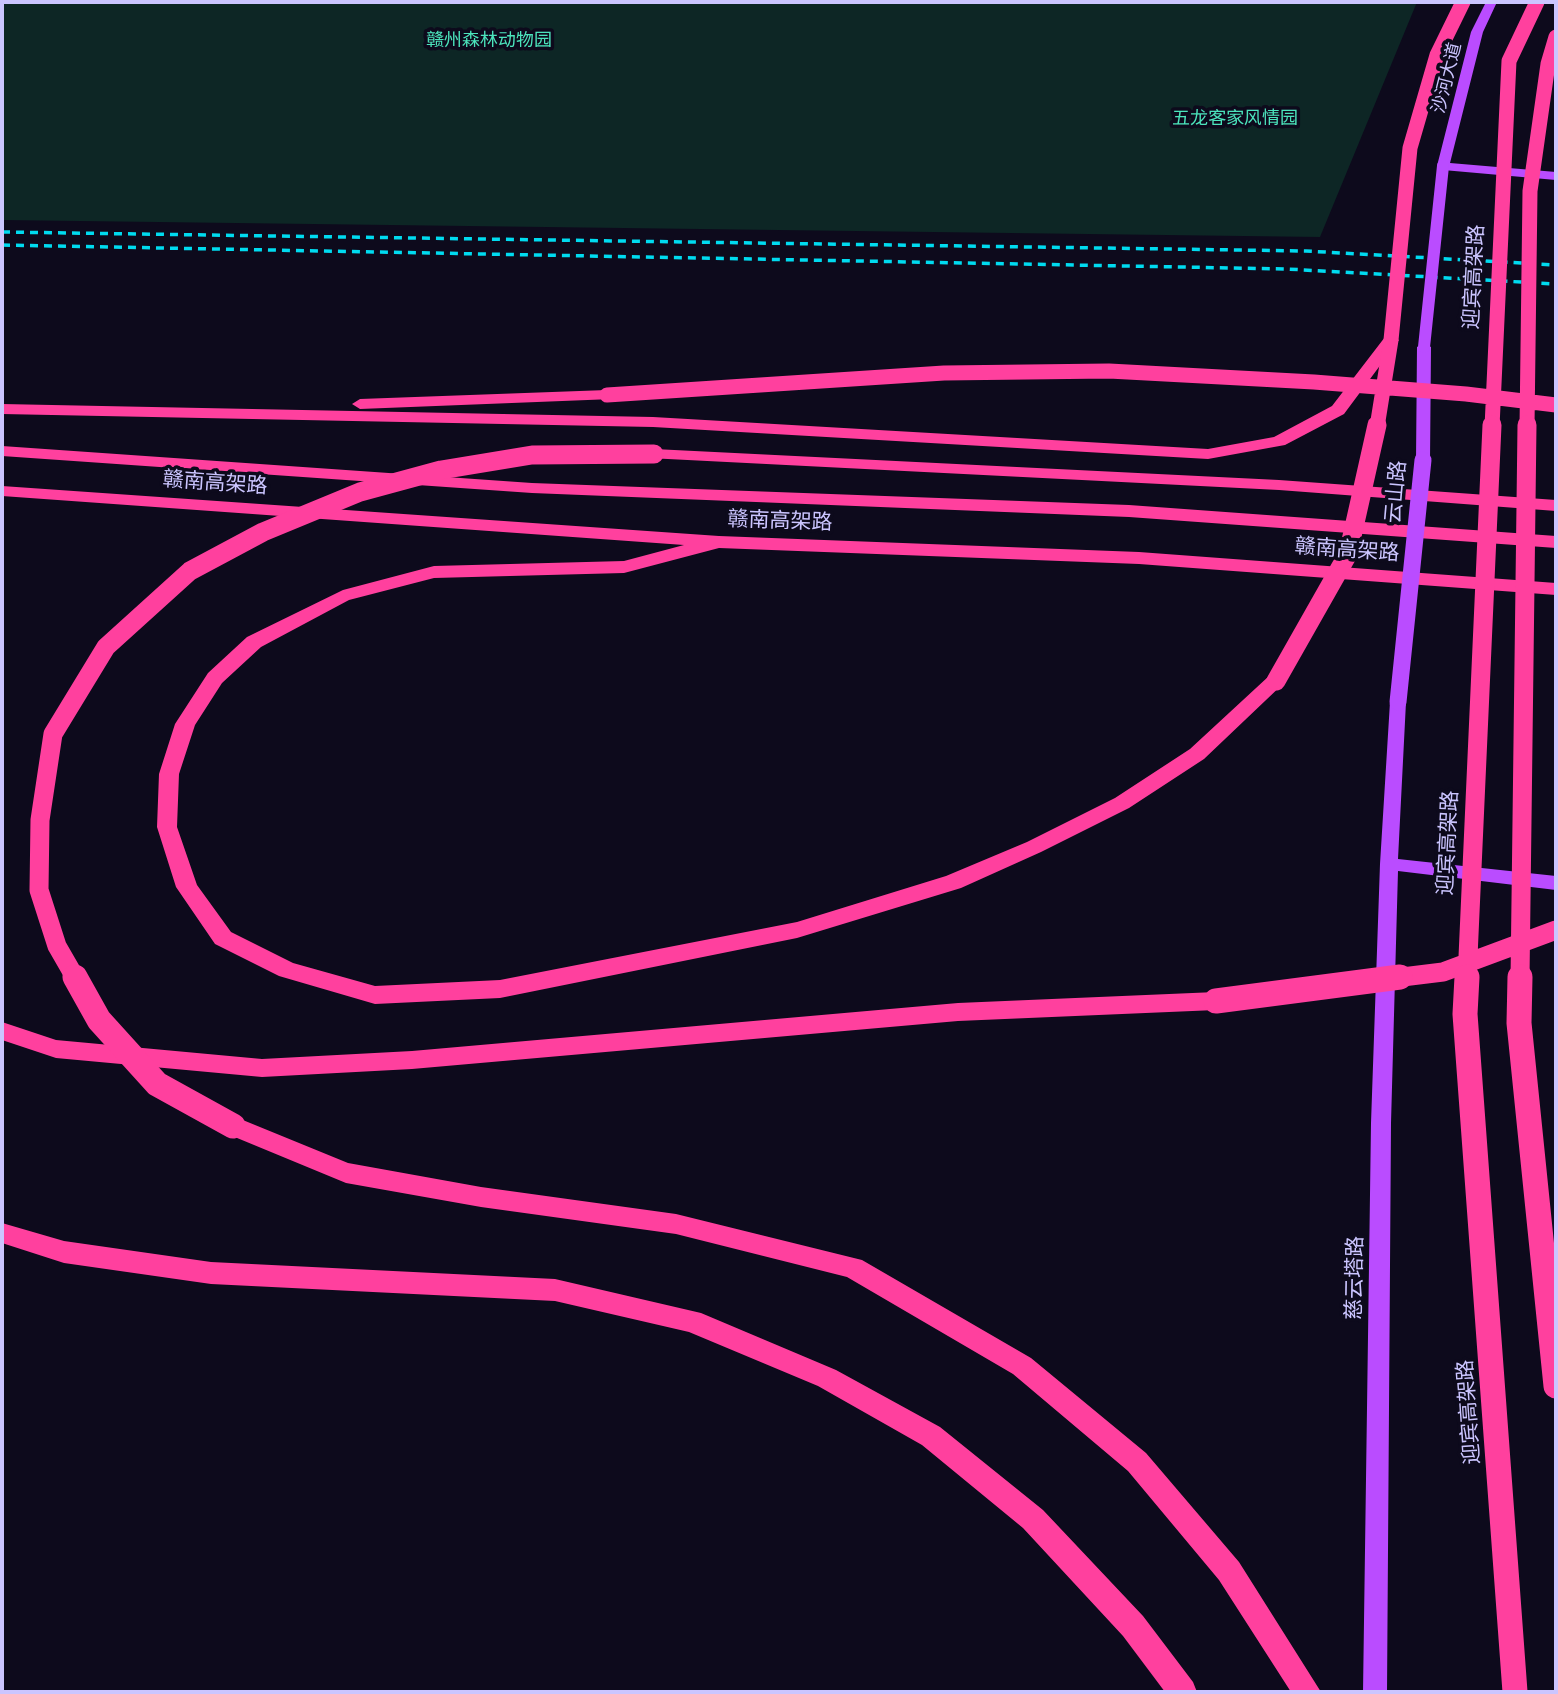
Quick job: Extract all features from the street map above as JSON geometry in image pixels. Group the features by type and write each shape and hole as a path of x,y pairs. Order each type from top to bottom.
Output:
{"highway":[{"path":"719,542 624,567 434,572 343,596 254,642 215,678 185,724 169,774 167,827 187,887 223,938 287,970 375,995 500,989 797,930 953,882 1034,847 1122,803 1197,754 1276,681 1348,554 1372,456 1391,340 1410,148 1437,55 1463,2"},
{"name":"迎宾高架路","path":"1515,1692 1465,1014 1509,61 1537,2"},
{"path":"1556,37 1548,64 1530,191 1518,1023 1556,1385"},
{"path":"2,409 653,422 1208,454 1279,440 1338,410 1391,340"},
{"path":"109,413 607,395 944,373 1109,371 1328,383 1466,394 1556,405"},
{"name":"赣南高架路","path":"2,451 532,488 1129,511 1556,542"},
{"path":"1307,1692 1229,1571 1137,1462 1022,1366 853,1268 676,1224 481,1197 346,1173 233,1126 157,1084 99,1020 58,946 39,890 40,820 53,734 106,647 190,571 263,532 360,492 441,470 532,455 654,454 1279,485 1556,506"},
{"name":"赣南高架路","path":"2,491 719,542 1139,558 1556,589"},
{"path":"2,1031 57,1049 262,1068 412,1060 958,1012 1216,1000 1443,972 1556,930"},
{"path":"2,1233 64,1252 211,1273 555,1290 692,1321 827,1377 930,1436 1033,1519 1133,1626 1183,1692"}],"main road":[{"name":"沙河大道","path":"1443,166 1477,32 1490,2"},
{"path":"1443,166 1556,176"},
{"name":"云山路","path":"1389,864 1398,702 1423,460 1424,347 1443,166"},
{"path":"1389,864 1556,883"},
{"name":"慈云塔路","path":"1375,1692 1381,1123 1389,864"}],"green space":[{"name":"五龙客家风情园","path":"2,2 1417,2 1320,237 2,220"}],"railway":[{"path":"2,232 1306,251 1556,265"},
{"path":"2,245 1287,269 1556,284"}],"park label":[{"name":"赣州森林动物园","path":"489,41"}]}
